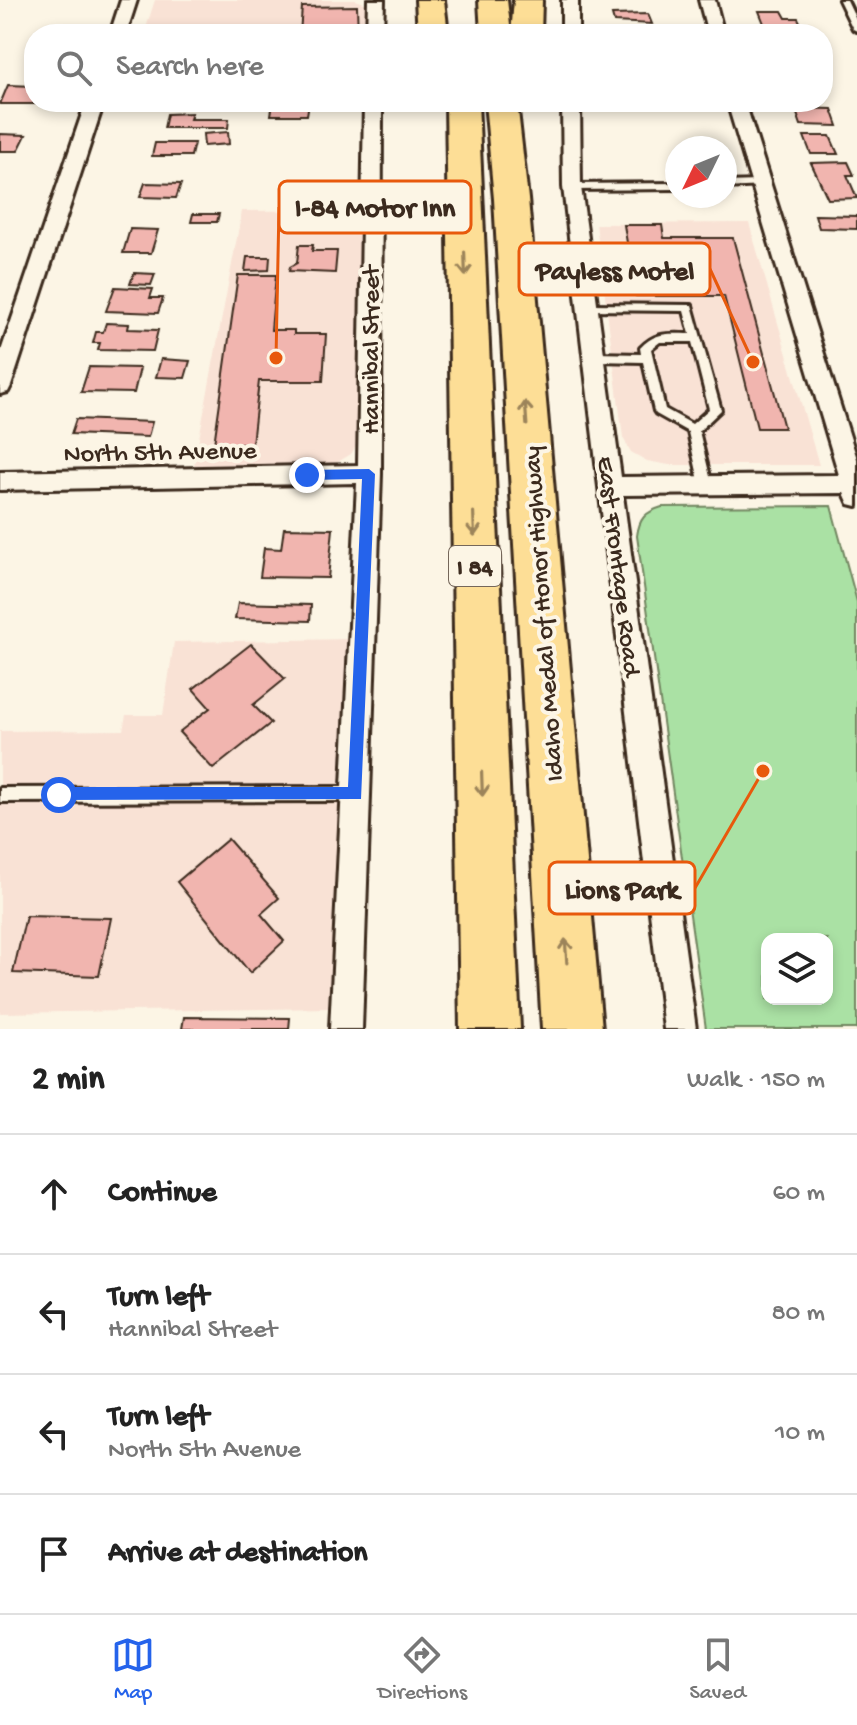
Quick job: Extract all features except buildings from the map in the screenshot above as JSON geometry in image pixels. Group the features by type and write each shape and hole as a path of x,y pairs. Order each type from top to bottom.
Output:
{"highway":[{"path":"430,0 432,24"},
{"path":"493,0 495,24"},
{"path":"527,24 528,0"},
{"path":"442,112 462,168"},
{"name":"I 84","path":"462,112 490,1029"},
{"name":"I 84","path":"502,112 511,199"},
{"path":"511,199 522,112"},
{"name":"Idaho Medal of Honor Highway","path":"511,199 572,1029"}],"street":[{"path":"121,24 129,0"},
{"path":"375,24 376,0"},
{"path":"570,0 570,24"},
{"path":"707,0 713,24"},
{"path":"0,386 92,112"},
{"name":"Hannibal Street","path":"346,1029 369,474 373,112"},
{"name":"East Frontage Road","path":"571,112 572,187 680,1029"},
{"path":"611,486 856,488 739,112"},
{"name":"North 5th Avenue","path":"0,481 369,474"}],"lane":[{"path":"843,0 857,29"},
{"path":"737,185 760,184"},
{"path":"572,187 665,186"},
{"path":"589,308 688,307 715,410 693,430"},
{"path":"696,338 658,338 645,348 660,411 693,430 706,485"},
{"path":"595,357 648,358"},
{"path":"0,795 355,794"}],"shaded area":[{"path":"155,0 356,0 369,5 370,24 147,24"},
{"path":"366,210 360,440 351,454 338,462 317,466 194,465 242,211"},
{"path":"749,223 819,465 669,465 647,461 631,452 623,438 596,224"},
{"path":"351,639 333,1008 0,1013 0,731 123,730 126,715 163,715 174,642"}],"green space":[{"path":"831,506 857,602 857,1029 706,1029 637,536 639,525 651,511 662,507"}],"place":[{"name":"I-84 Motor Inn","path":"276,358"},
{"name":"Payless Motel","path":"753,362"},
{"name":"Lions Park","path":"763,771"}],"route":[{"path":"59,795 355,794 369,474 307,475"}]}
